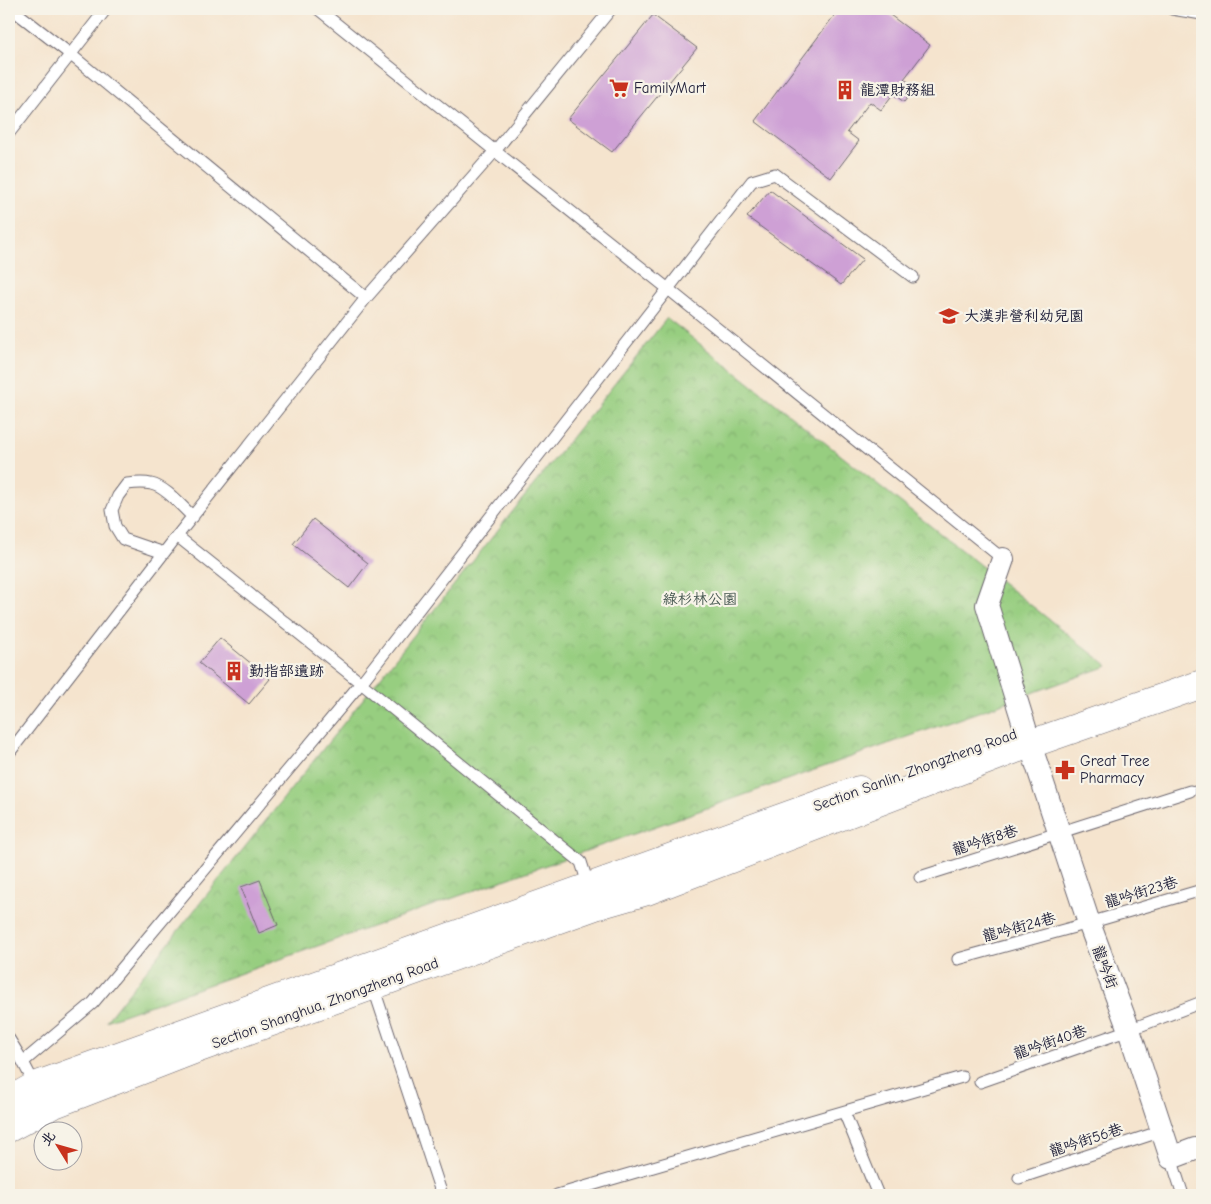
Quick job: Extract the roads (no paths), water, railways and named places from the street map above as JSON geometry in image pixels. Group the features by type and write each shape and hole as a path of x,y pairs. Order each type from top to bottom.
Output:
{"main road":[{"name":"Section Sanlin, Zhongzheng Road","path":"637,882 1028,738 1202,666"},
{"name":"Section Sanlin, Zhongzheng Road","path":"1028,738 1202,684"},
{"name":"Section Shanghua, Zhongzheng Road","path":"9,1128 44,1096 592,896 637,882"},
{"name":"Section Shanghua, Zhongzheng Road","path":"9,1101 44,1096 199,1048 373,986 592,896"}],"street":[{"name":"龍吟街","path":"1003,558 987,605 1028,738 1089,923 1129,1030 1171,1158"},
{"path":"1171,1158 1195,1149 1202,1149"}],"lane":[{"path":"12,9 70,54 366,298"},
{"path":"9,133 106,9"},
{"path":"318,9 1003,558"},
{"path":"9,753 177,536 366,298 495,151 610,9"},
{"path":"1172,9 1202,14"},
{"path":"23,1062 93,1003 361,683 752,181 775,174 913,277"},
{"path":"164,553 123,538 115,526 112,510 118,496 127,484 142,483 161,487 192,517"},
{"path":"177,536 581,862 592,896"},
{"name":"龍吟街8巷","path":"920,877 1190,791"},
{"name":"龍吟街23巷","path":"1089,923 1202,890"},
{"name":"龍吟街24巷","path":"958,959 1089,923"},
{"path":"373,986 442,1195"},
{"name":"龍吟街40巷","path":"980,1082 1129,1030 1202,1002"},
{"path":"9,1039 44,1096"},
{"path":"557,1195 962,1077"},
{"path":"844,1112 878,1195"},
{"name":"龍吟街56巷","path":"1019,1178 1162,1131"},
{"path":"1171,1158 1183,1195"}],"place":[{"name":"FamilyMart","path":"619,88"},
{"name":"龍潭財務組","path":"845,90"},
{"name":"大漢非營利幼兒園","path":"949,316"},
{"name":"勤指部遺跡","path":"234,671"},
{"name":"Great Tree Pharmacy","path":"1065,770"}],"park label":[{"name":"綠杉林公園","path":"700,599"}]}
